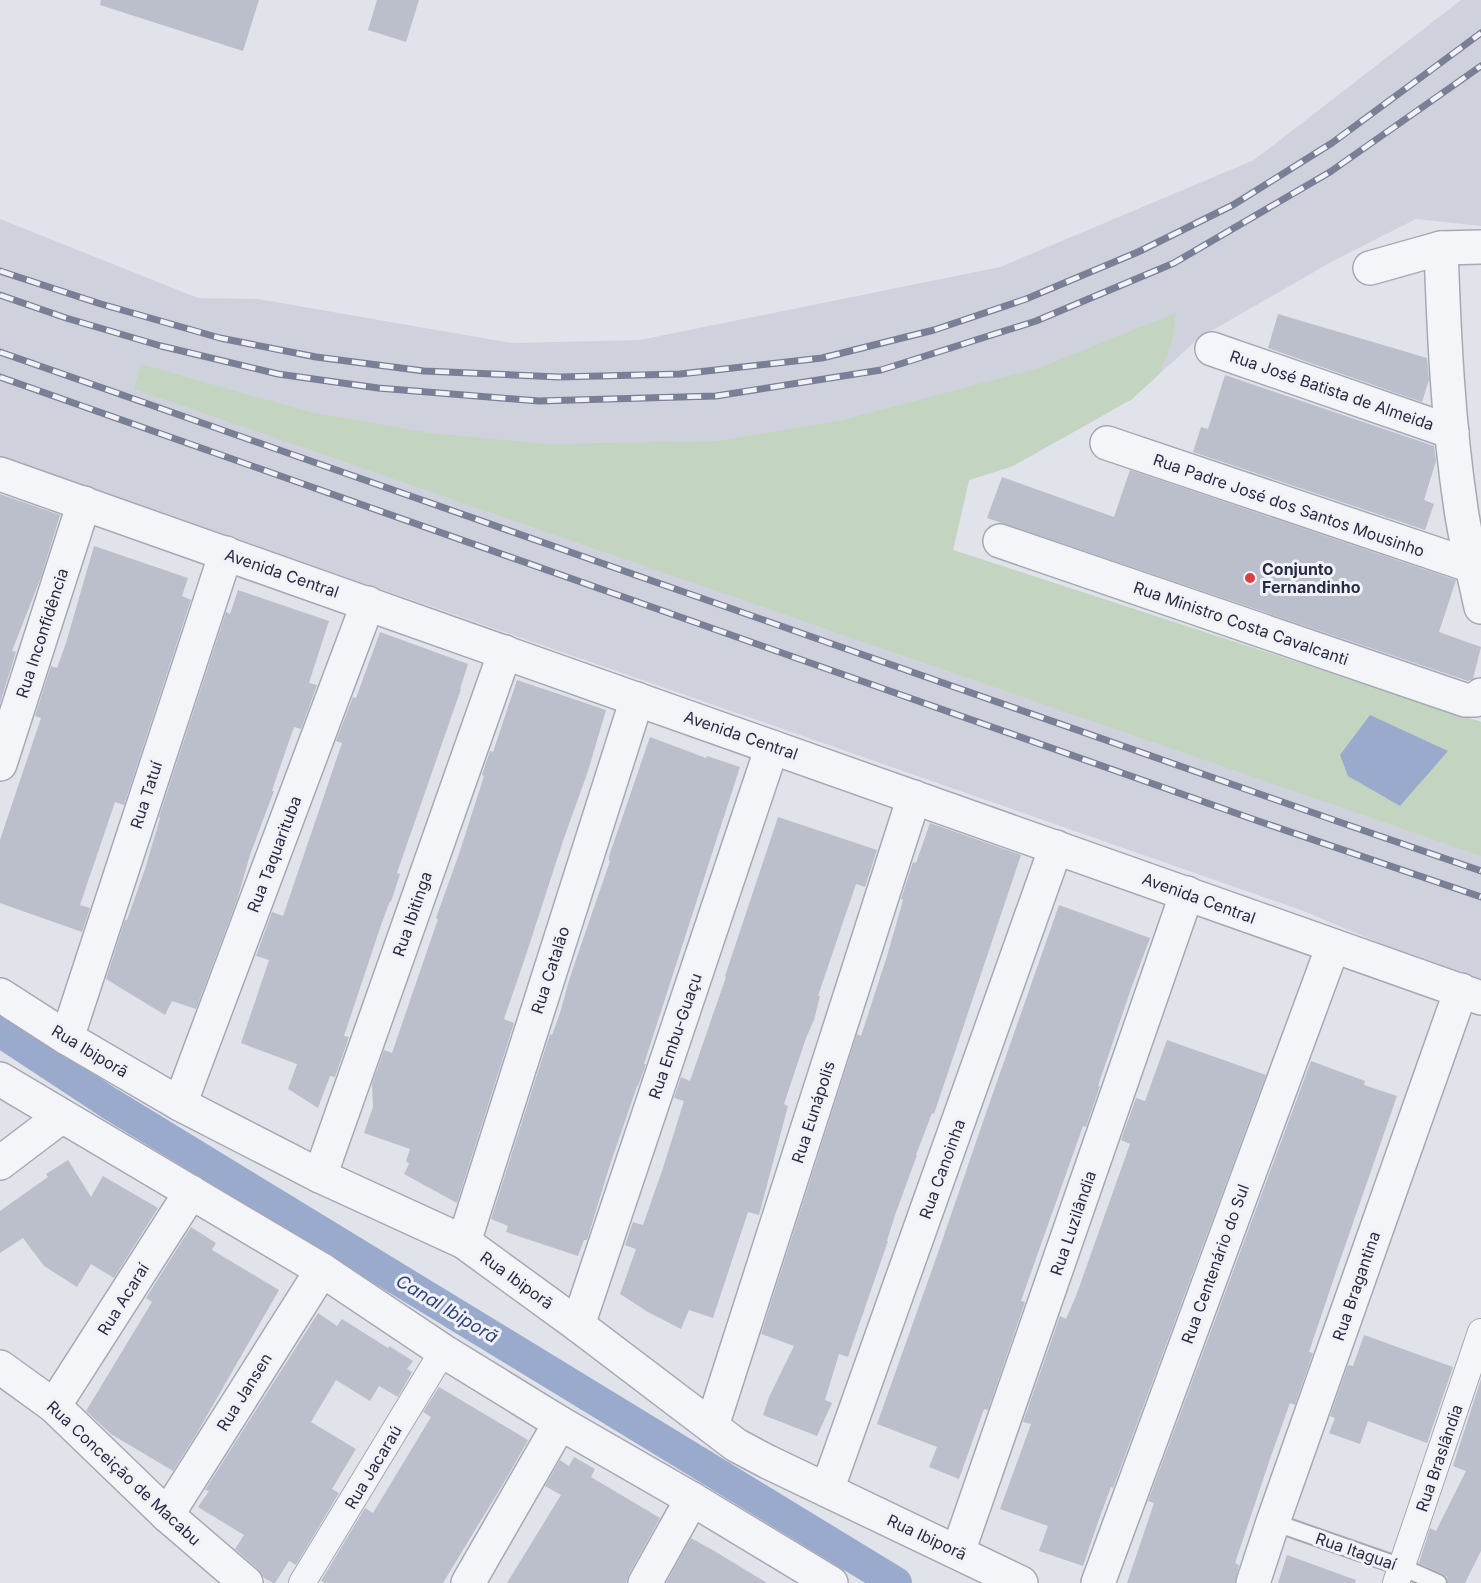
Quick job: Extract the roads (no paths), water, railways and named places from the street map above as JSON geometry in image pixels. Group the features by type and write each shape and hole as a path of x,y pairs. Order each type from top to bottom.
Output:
{"street":[{"path":"1370,268 1441,248 1481,247"},
{"path":"1441,248 1452,432 1461,509 1481,607"},
{"name":"Rua José Batista de Almeida","path":"1212,349 1452,432"},
{"name":"Rua Padre José dos Santos Mousinho","path":"1107,443 1472,566"},
{"name":"Avenida Central","path":"0,474 1471,994"},
{"name":"Rua Inconfidência","path":"0,764 84,503"},
{"name":"Rua Ministro Costa Cavalcanti","path":"1000,541 1466,700 1475,700 1481,695"},
{"name":"Rua Tatuí","path":"67,1038 226,553"},
{"name":"Rua Taquarituba","path":"180,1104 368,603"},
{"name":"Rua Ibitinga","path":"320,1176 505,652"},
{"name":"Rua Catalão","path":"464,1242 637,699"},
{"name":"Rua Embu-Guaçu","path":"578,1325 772,747"},
{"name":"Rua Eunápolis","path":"712,1426 914,797"},
{"name":"Rua Canoinha","path":"828,1490 1056,847"},
{"name":"Rua Luzilândia","path":"958,1552 1187,894"},
{"name":"Rua Centenário do Sul","path":"1098,1583 1333,946"},
{"name":"Rua Bragantina","path":"1253,1583 1273,1522 1471,994"},
{"name":"Rua Ibiporã","path":"0,995 67,1038 180,1104 320,1176 464,1242 736,1445 1021,1583"},
{"path":"0,1079 322,1270 443,1351 560,1423 692,1499 822,1581"},
{"path":"0,1163 62,1116"},
{"name":"Rua Acaraí","path":"54,1407 191,1192"},
{"name":"Rua Jansen","path":"167,1515 322,1270"},
{"name":"Rua Braslândia","path":"1399,1575 1481,1332"},
{"name":"Rua Jacaraú","path":"302,1583 443,1351"},
{"name":"Rua Conceição de Macabu","path":"0,1367 54,1407 167,1515 246,1583"},
{"path":"468,1583 560,1423"},
{"path":"645,1583 692,1499"}],"lane":[{"name":"Rua Itaguaí","path":"1273,1522 1399,1575 1438,1583"}],"water":[{"path":"1370,715 1448,751 1400,806 1348,776 1340,755"}],"waterway":[{"name":"Canal Ibiporã","path":"0,1031 109,1103 896,1583"}],"railway":[{"path":"0,271 101,304 220,338 316,357 424,371 559,377 680,374 822,358 934,330 1026,299 1138,252 1233,205 1332,143 1481,33"},
{"path":"0,295 66,318 161,346 278,374 378,388 539,401 716,396 881,370 1036,321 1174,263 1330,172 1481,66"},
{"path":"0,352 1481,871"},
{"path":"0,377 1261,822 1481,897"}],"place":[{"name":"Conjunto Fernandinho","path":"1250,578"}]}
